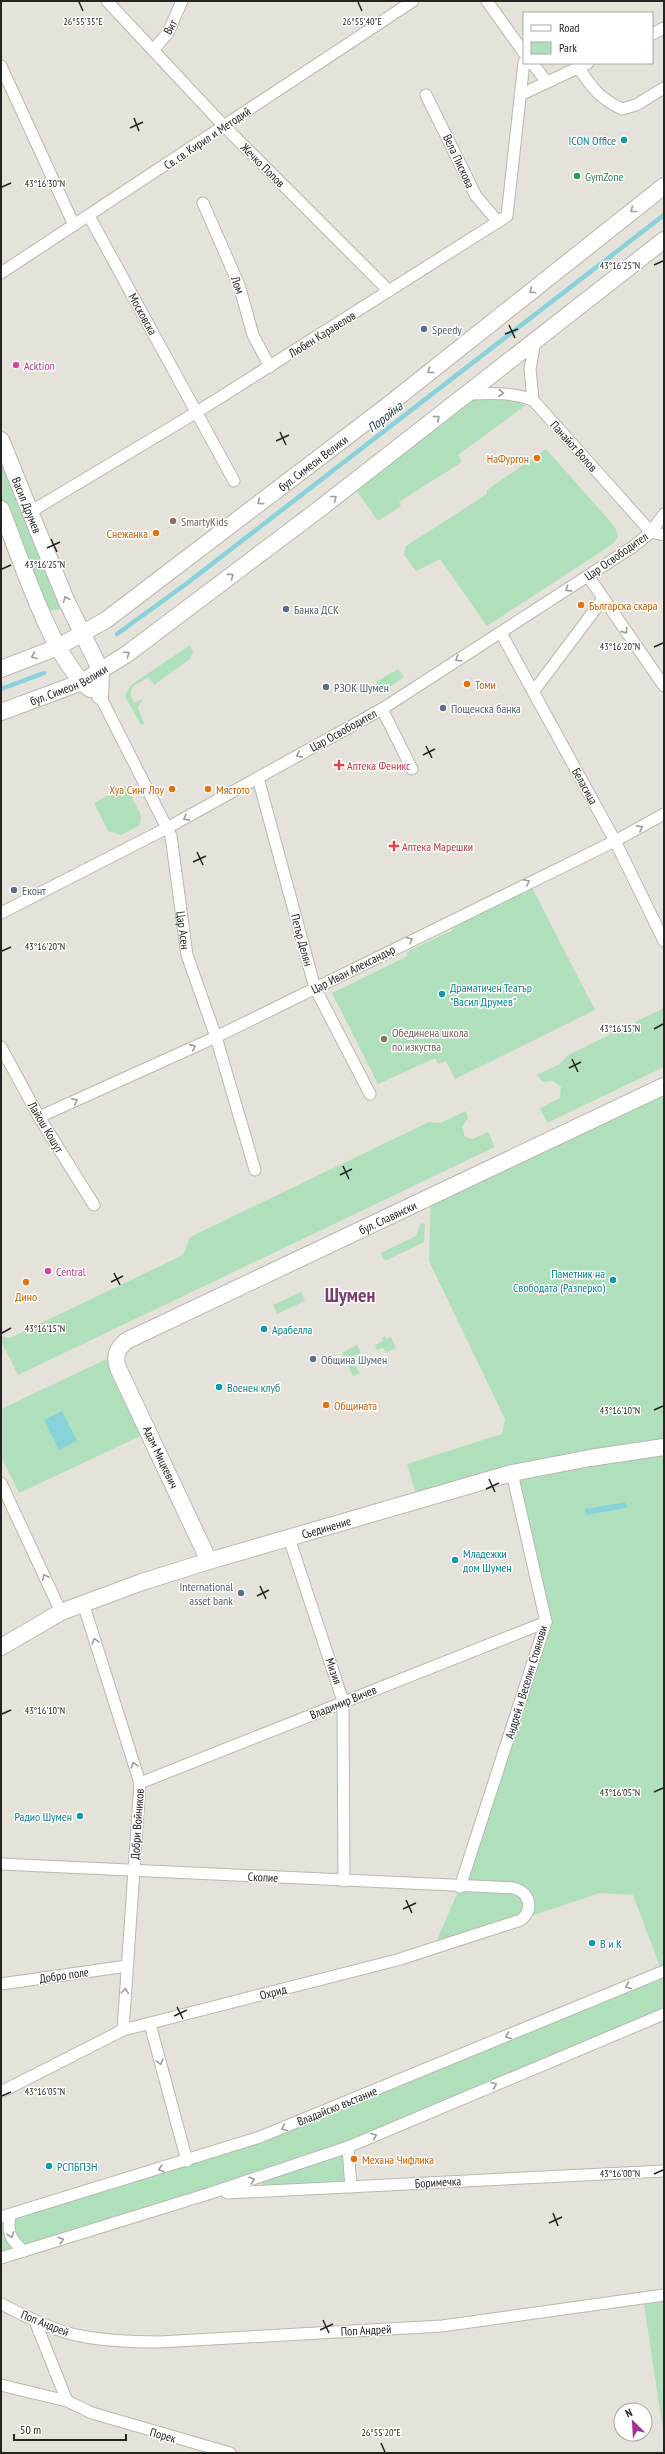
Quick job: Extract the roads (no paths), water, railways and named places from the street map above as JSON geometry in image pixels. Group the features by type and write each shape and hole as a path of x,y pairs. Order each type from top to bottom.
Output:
{"street":[{"name":"Жечко Попов","path":"107,1 224,126 389,291"},
{"name":"Вит","path":"154,50 168,33 182,1"},
{"name":"Св. св. Кирил и Методий","path":"1,273 413,1"},
{"path":"487,1 523,52"},
{"path":"653,34 664,28"},
{"path":"520,95 524,64"},
{"path":"533,64 547,82"},
{"path":"520,95 583,65 593,89 605,101 622,109 636,104 664,88"},
{"path":"1,66 74,225"},
{"name":"Вела Пискова","path":"426,95 476,196 498,222"},
{"name":"Любен Каравелов","path":"30,512 270,367 507,216 520,95"},
{"name":"бул. Симеон Велики","path":"1,669 58,647 106,620 380,410 664,186"},
{"name":"Лом","path":"204,203 239,285 253,335 270,367"},
{"name":"Московска","path":"88,216 234,480"},
{"name":"бул. Симеон Велики","path":"1,712 82,682 101,671 181,614 468,394 664,240"},
{"path":"533,400 530,368 535,341"},
{"name":"Панайот Волов","path":"468,394 500,392 518,394 533,400 652,532"},
{"name":"Васил Друмев","path":"1,440 66,600 101,671"},
{"path":"1,509 5,534 58,647 82,682"},
{"name":"Цар Освободител","path":"1,913 167,828 382,709 634,546 652,532 664,514"},
{"path":"652,532 664,535"},
{"path":"588,576 664,686"},
{"path":"533,692 603,599"},
{"name":"Беласица","path":"501,633 615,841 664,941"},
{"name":"Цар Асен","path":"100,696 101,671"},
{"name":"Цар Асен","path":"82,682 100,696 171,836 187,955 216,1037 255,1170"},
{"path":"382,709 412,769"},
{"name":"Петър Делян","path":"258,778 315,988 370,1094"},
{"name":"Цар Иван Александър","path":"39,1117 216,1037 615,841 664,814"},
{"name":"Лайош Кошут","path":"1,1047 39,1117 94,1205"},
{"name":"бул. Славянски","path":"116,1353 126,1341 664,1086"},
{"name":"Адам Мицкевич","path":"116,1353 118,1368 209,1561"},
{"name":"Съединение","path":"1,1647 61,1612 142,1582 209,1561 512,1473 590,1458 664,1447"},
{"name":"Андрей и Веселин Стоянови","path":"460,1887 546,1622 512,1473"},
{"path":"1,1483 61,1612"},
{"name":"Мизия","path":"289,1538 343,1701 344,1881"},
{"name":"Добри Войников","path":"83,1603 140,1783 126,1966 123,2030"},
{"name":"Владимир Вичев","path":"140,1783 343,1701 546,1622"},
{"name":"Скопие","path":"1,1864 460,1887 513,1888 524,1892"},
{"name":"Охрид","path":"1,2092 123,2030 397,1960 521,1920 529,1907 527,1896 524,1892"},
{"name":"Добро поле","path":"1,1984 126,1966"},
{"name":"Владайско въстание","path":"6,2216 187,2161 260,2137 664,1971"},
{"path":"1,2258 211,2193 348,2147 664,2014"},
{"path":"150,2024 187,2161"},
{"path":"348,2147 351,2186"},
{"name":"Боримечка","path":"211,2193 664,2171"},
{"path":"6,2216 9,2236 24,2251"},
{"name":"Поп Андрей","path":"1,2304 35,2320 80,2336 122,2342 159,2342 442,2326 664,2295"},
{"path":"35,2320 67,2401"},
{"name":"Порек","path":"1,2385 67,2401 92,2413 230,2453"}],"water":[{"path":"62,1411 77,1441 59,1450 44,1420"},
{"path":"626,1502 627,1508 586,1515 585,1509"}],"waterway":[{"name":"Поройна","path":"117,634 186,584 664,215"},
{"name":"Поройна","path":"1,689 44,673"}],"place":[{"name":"ICON Office","path":"624,140"},
{"name":"GymZone","path":"577,176"},
{"name":"Speedy","path":"424,329"},
{"name":"Acktion","path":"16,365"},
{"name":"НаФургон","path":"537,458"},
{"name":"SmartyKids","path":"173,521"},
{"name":"Снежанка","path":"156,533"},
{"name":"Българска скара","path":"581,605"},
{"name":"Банка ДСК","path":"286,609"},
{"name":"Томи","path":"467,684"},
{"name":"РЗОК Шумен","path":"326,687"},
{"name":"Пощенска банка","path":"443,708"},
{"name":"Аптека Феникс","path":"339,765"},
{"name":"Хуа Синг Лоу","path":"172,789"},
{"name":"Мястото","path":"208,789"},
{"name":"Аптека Марешки","path":"394,846"},
{"name":"Еконт","path":"14,890"},
{"name":"Драматичен Театър \"Васил Друмев\"","path":"442,994"},
{"name":"Обединена школа по изкуства","path":"384,1039"},
{"name":"Central","path":"48,1271"},
{"name":"Паметник на Свободата (Разперко)","path":"613,1280"},
{"name":"Дино","path":"26,1282"},
{"name":"Арабелла","path":"264,1329"},
{"name":"Община Шумен","path":"313,1359"},
{"name":"Военен клуб","path":"219,1387"},
{"name":"Общината","path":"326,1405"},
{"name":"Младежки дом Шумен","path":"455,1560"},
{"name":"International asset bank","path":"241,1593"},
{"name":"Радио Шумен","path":"80,1816"},
{"name":"В и К","path":"592,1943"},
{"name":"Механа Чифлика","path":"354,2159"},
{"name":"РСПБПЗН","path":"49,2166"}],"district":[{"name":"Шумен","path":"350,1295"}]}
